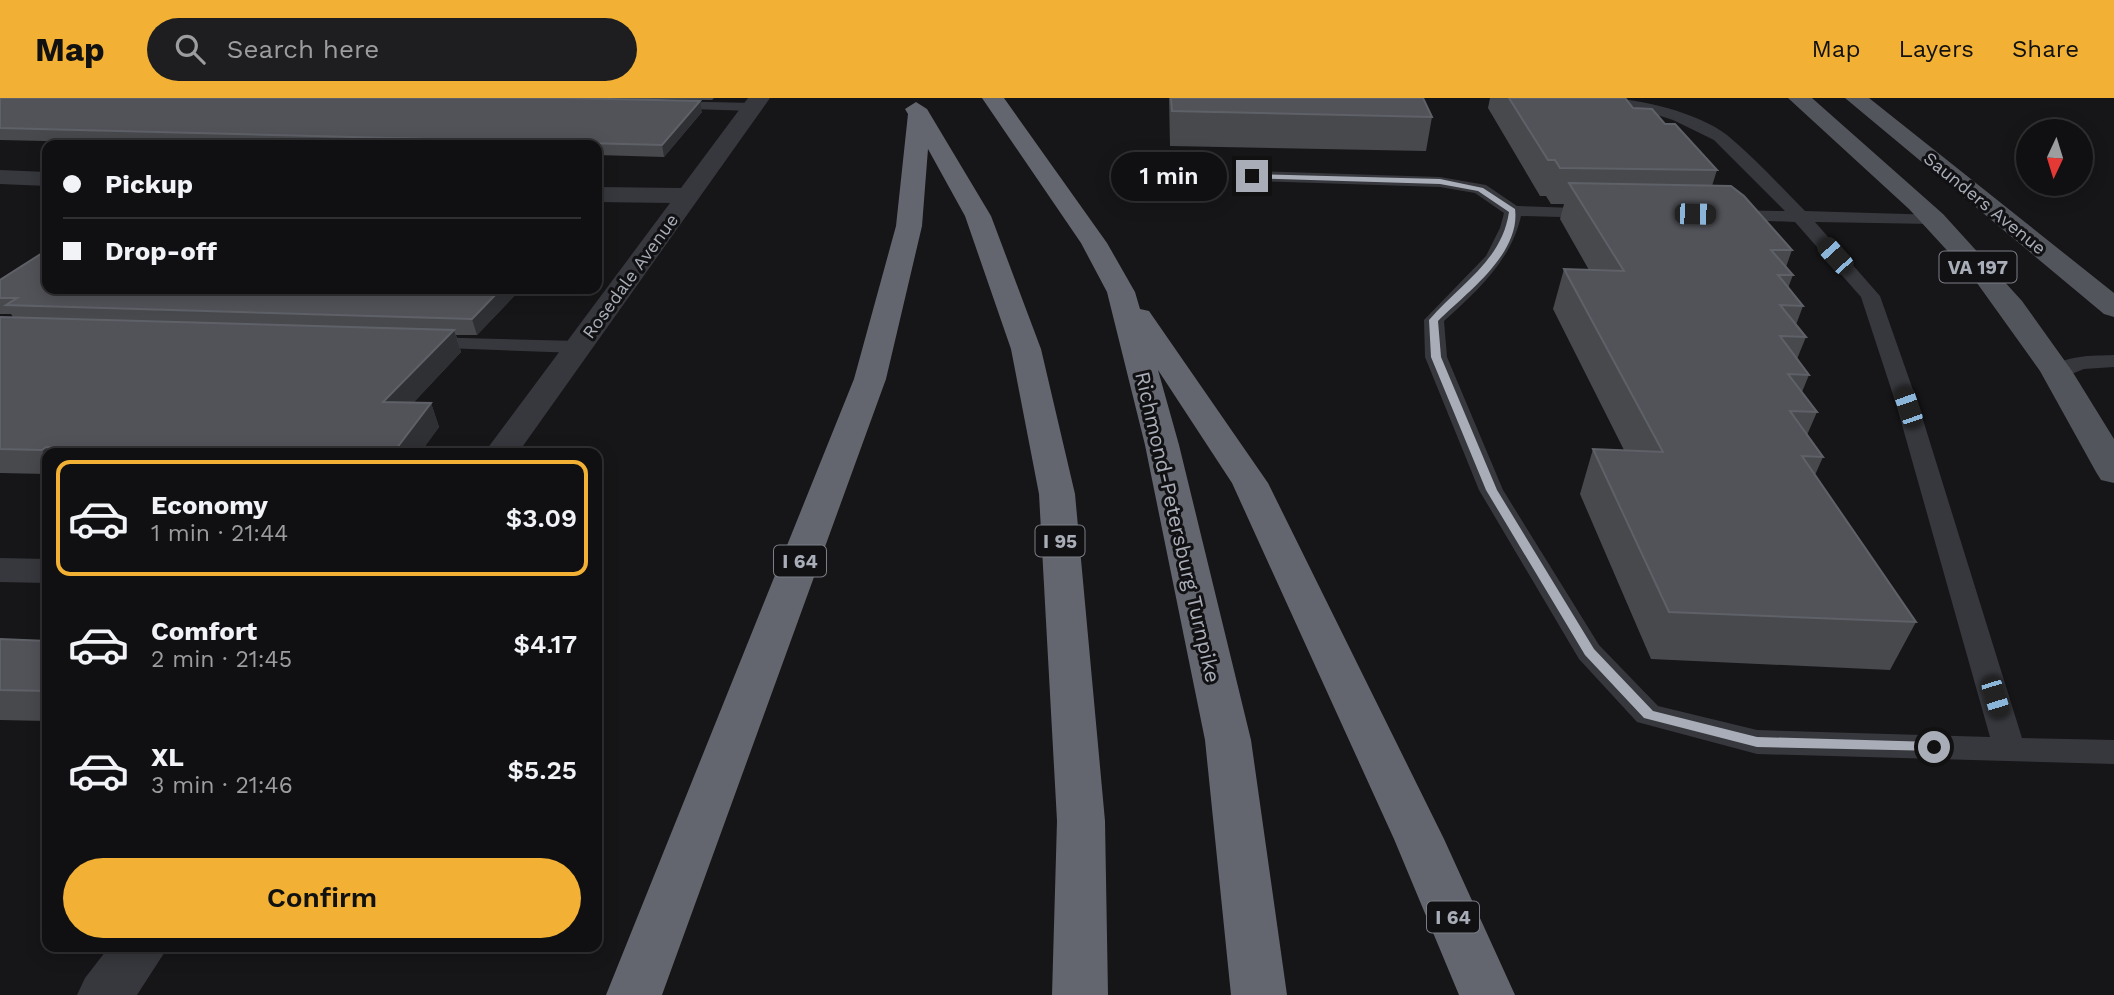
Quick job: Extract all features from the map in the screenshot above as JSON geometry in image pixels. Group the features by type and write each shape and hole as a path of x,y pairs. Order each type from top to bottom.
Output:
{"highway":[{"name":"Richmond-Petersburg Turnpike","path":"993,98 1094,243 1121,292 1162,445 1227,740 1259,995"},
{"name":"I 64","path":"634,995 870,379 909,226 914,106"},
{"name":"I 95","path":"914,106 978,216 1026,349 1056,494 1081,821 1080,995"},
{"name":"I 64","path":"1121,292 1250,483 1419,839 1487,995"}],"main road":[{"name":"VA 197","path":"1799,98 1933,219 2010,304 2059,372 2114,472"},
{"name":"Saunders Avenue","path":"1856,98 2114,308"}],"street":[{"name":"Rosedale Avenue","path":"505,448 756,102"},
{"path":"0,177 42,179"},
{"path":"602,194 688,196"},
{"path":"0,569 42,571"},
{"path":"106,995 137,952"}],"lane":[{"path":"1611,98 1678,117 1720,137 1800,216 1870,296 1908,407 2010,750"},
{"path":"656,104 756,102"},
{"path":"1252,176 1440,181 1480,189 1513,211 1622,213"},
{"path":"1513,211 1510,231 1494,260 1434,320 1436,357 1491,490 1589,652 1648,714 1757,742 2114,752"},
{"path":"1704,214 1933,219"},
{"path":"399,342 578,347"},
{"path":"2059,372 2080,363 2114,361"}],"building":[{"path":"0,98 567,98 700,101 662,145 602,143 602,140 467,140 0,128"},
{"path":"1171,98 1423,98 1432,117 1172,111"},
{"path":"1509,98 1625,98 1633,108 1652,109 1665,124 1675,124 1717,170 1560,168 1555,160 1548,160"},
{"path":"1569,183 1731,186 1744,196 1792,250 1771,250 1793,275 1778,275 1803,306 1780,305 1806,337 1780,336 1809,375 1788,374 1817,412 1790,411 1823,457 1802,456 1916,622 1669,612 1593,449 1663,452 1564,269 1624,271"},
{"path":"42,253 42,294 496,294 472,319 6,305 17,298 0,298 0,280"},
{"path":"0,317 454,330 383,402 431,403 397,448 0,449"},
{"path":"0,639 42,641 42,691 0,690"}],"route":[{"path":"1252,176 1440,181 1480,189 1513,211 1510,231 1494,260 1434,320 1436,357 1491,490 1589,652 1648,714 1757,742 1934,747"}]}
